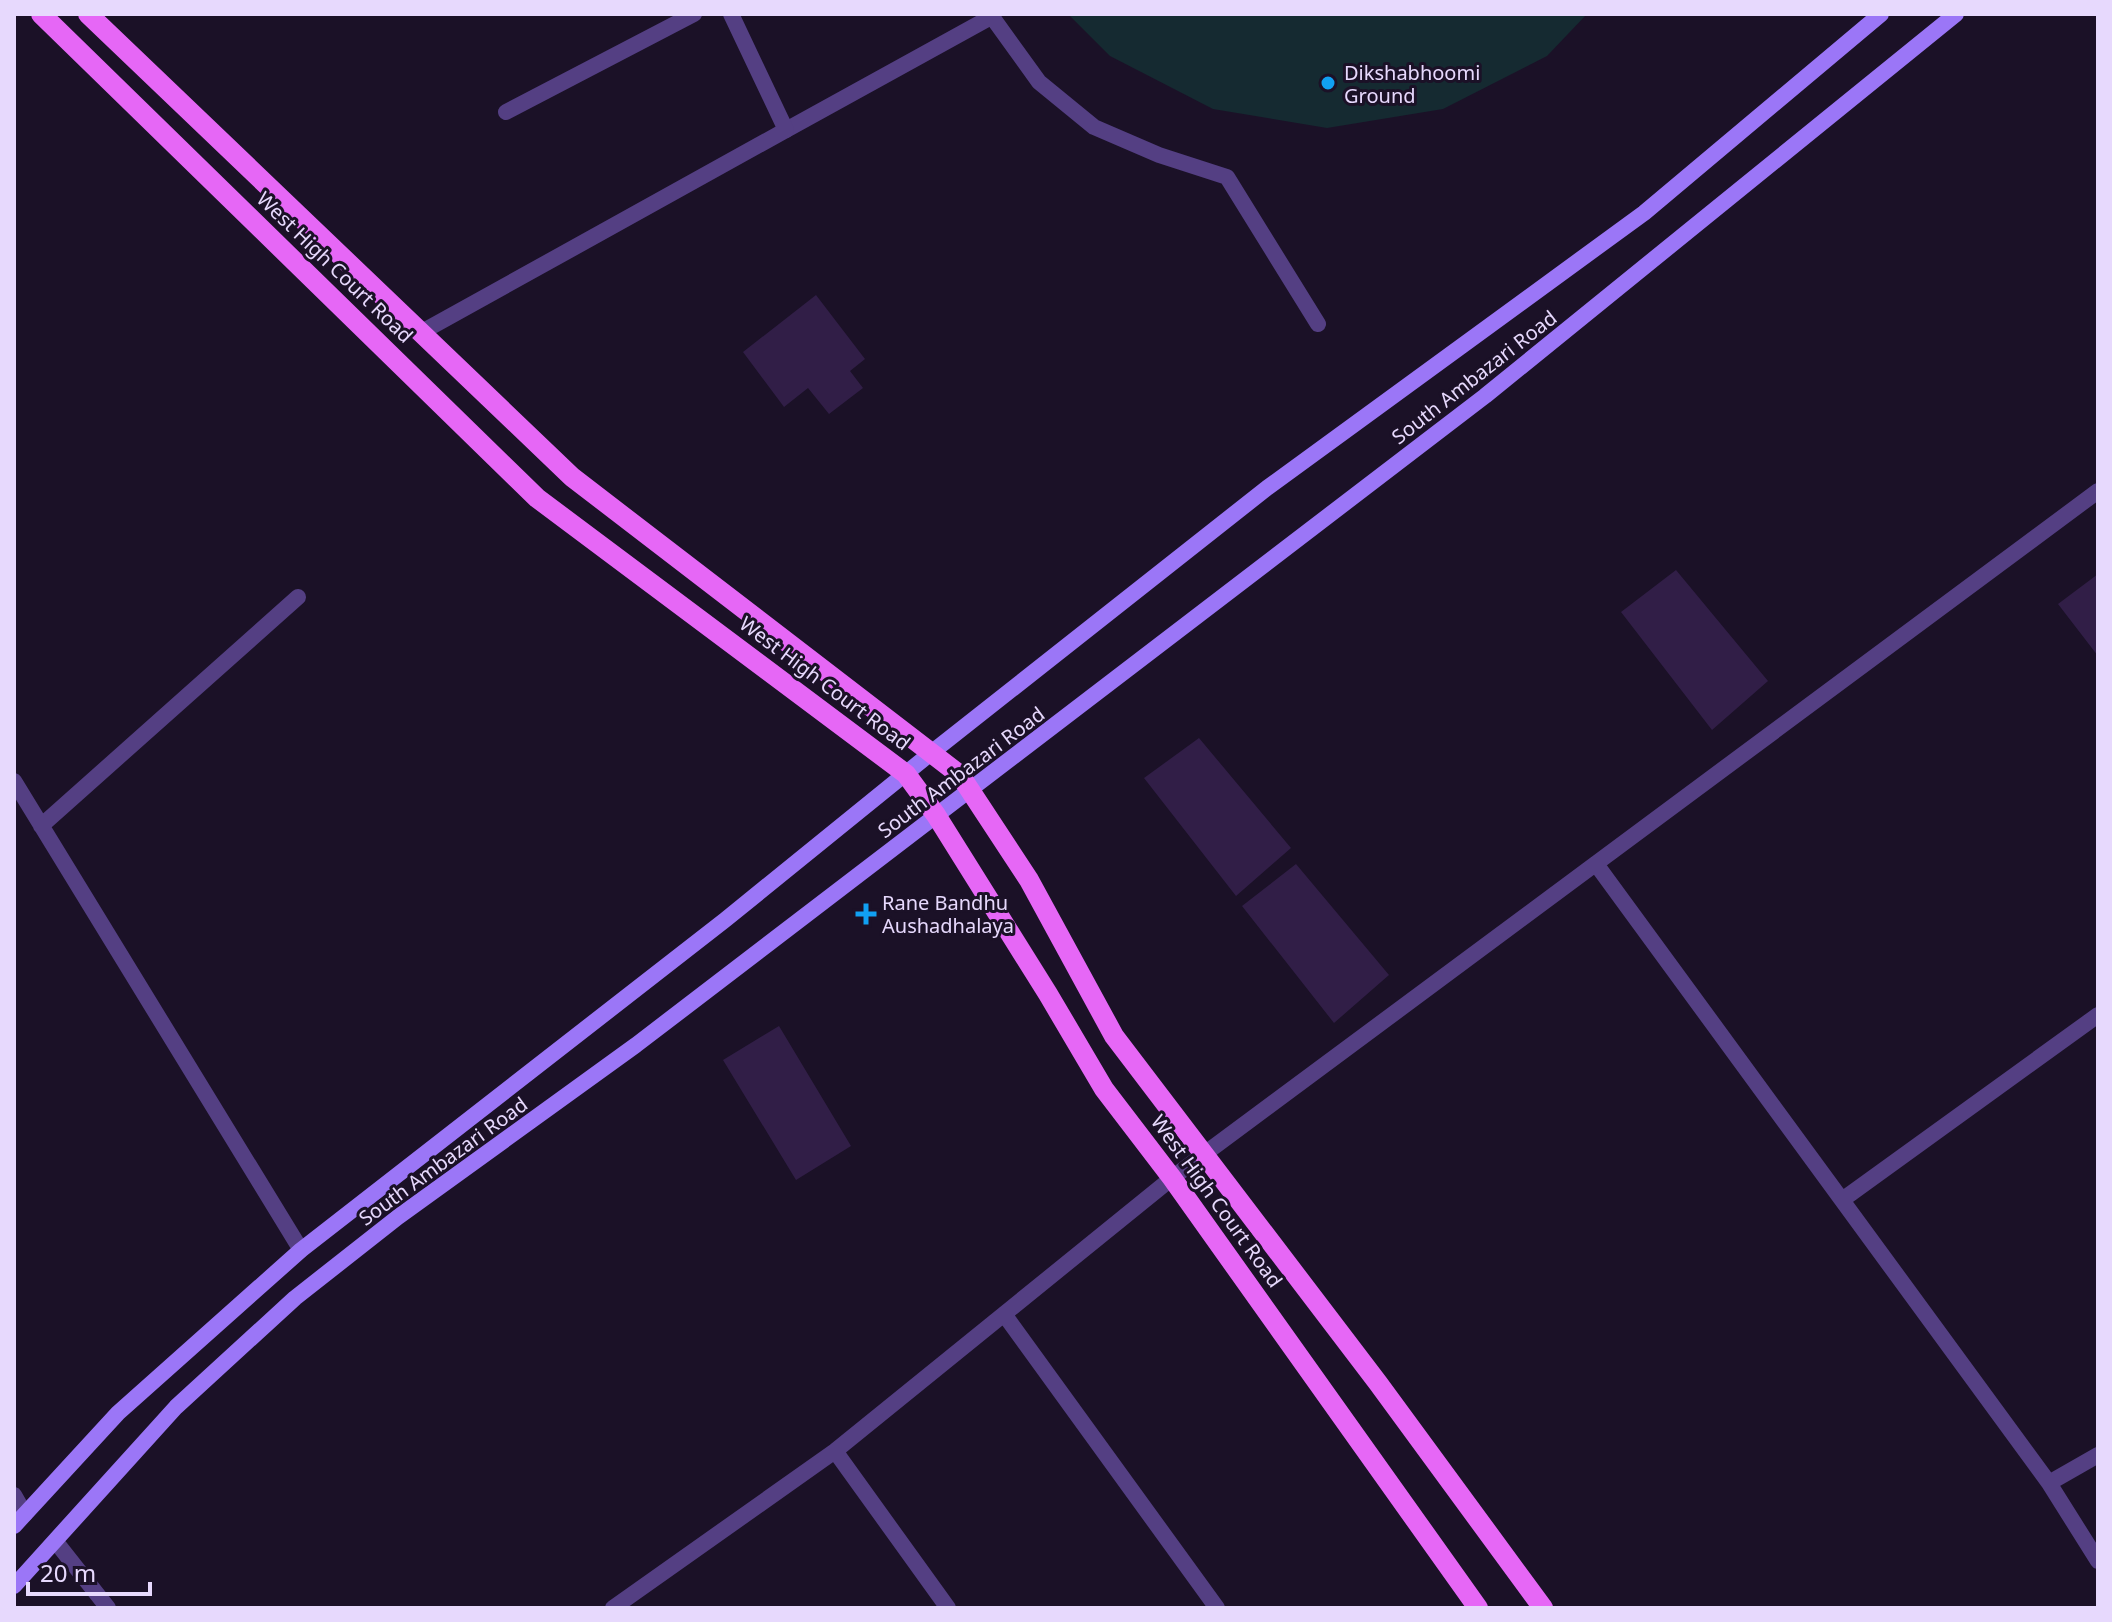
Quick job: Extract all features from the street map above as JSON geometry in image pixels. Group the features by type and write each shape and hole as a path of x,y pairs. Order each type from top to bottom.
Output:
{"main road":[{"name":"West High Court Road","path":"41,14 537,498 906,774 936,815 1104,1089 1172,1178 1478,1608"},
{"name":"West High Court Road","path":"88,14 572,477 931,753 965,783 1029,880 1114,1036 1378,1383 1543,1608"},
{"name":"South Ambazari Road","path":"20,1520 118,1413 301,1250 725,920 1267,488 1644,213 1881,14"},
{"name":"South Ambazari Road","path":"14,1586 176,1407 295,1298 411,1208 636,1045 936,815 965,783 1485,396 1956,14"}],"street":[{"path":"506,112 694,14"},
{"path":"731,14 786,130"},
{"path":"420,333 991,15 1039,82 1094,127 1159,155 1227,177 1318,324"},
{"path":"613,1608 835,1451 1172,1178 2098,491"},
{"path":"41,826 298,597"},
{"path":"14,781 301,1250"},
{"path":"1596,864 2049,1483 2098,1561"},
{"path":"1842,1200 2098,1015"},
{"path":"1004,1314 1217,1608"},
{"path":"835,1451 948,1608"},
{"path":"2049,1483 2098,1455"},
{"path":"14,1495 20,1520"},
{"path":"56,1542 108,1608"}],"shaded area":[{"name":"Dikshabhoomi Ground","path":"1068,14 1587,14 1547,56 1443,109 1327,128 1213,109 1110,56"}],"building":[{"path":"816,295 865,359 850,371 863,388 829,414 808,388 784,407 743,352"},
{"path":"1676,570 1768,681 1712,730 1621,612"},
{"path":"2098,574 2098,656 2058,604"},
{"path":"1199,738 1291,848 1236,896 1144,778"},
{"path":"1296,864 1389,975 1334,1023 1242,906"},
{"path":"779,1026 851,1146 796,1180 723,1060"}],"place":[{"name":"Dikshabhoomi Ground","path":"1328,83"},
{"name":"Rane Bandhu Aushadhalaya","path":"866,914"}]}
